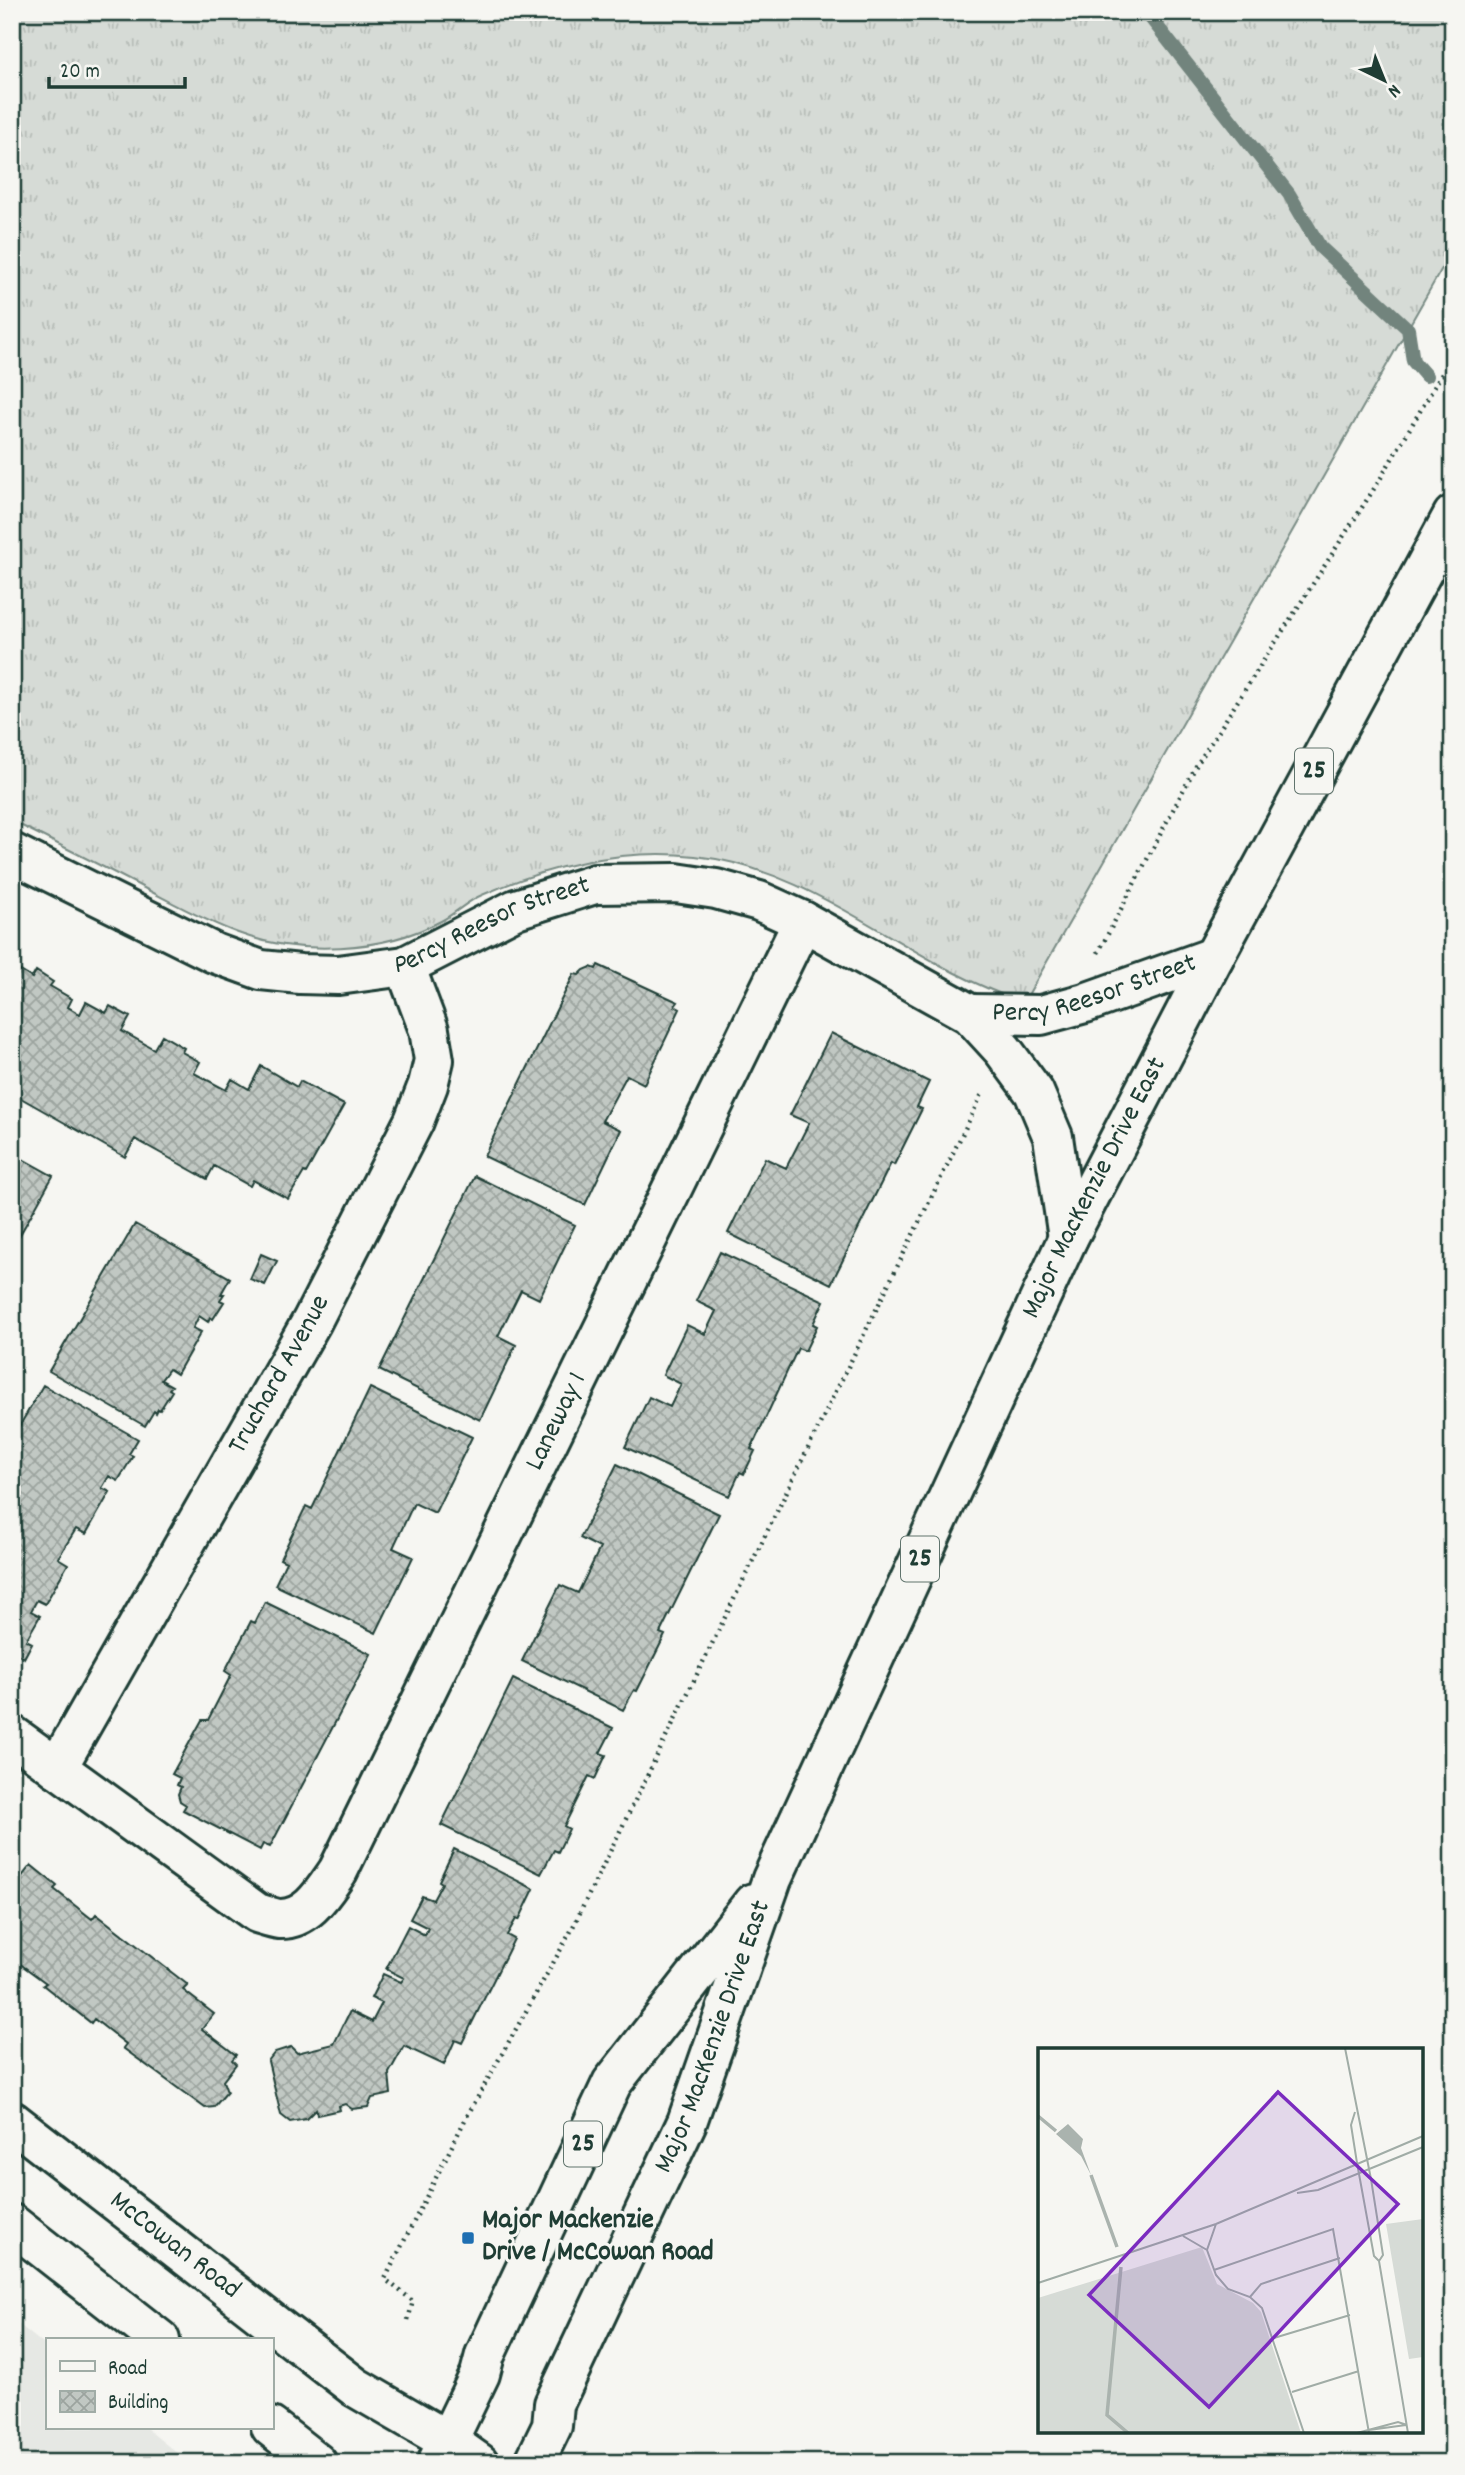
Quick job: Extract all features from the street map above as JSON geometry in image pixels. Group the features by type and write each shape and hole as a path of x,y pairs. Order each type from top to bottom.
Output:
{"street":[{"name":"Major MacKenzie Drive East","path":"534,2463 552,2426 555,2404 687,2122 772,1879 1068,1238 1214,957 1453,515"},
{"name":"Percy Reesor Street","path":"12,853 214,953 261,970 338,975 405,966 516,909 595,884 676,883 716,889 759,901 803,921 970,1014 1003,1050 1034,1092 1053,1138 1068,1238"},
{"name":"Laneway 1","path":"57,1768 257,1913 280,1919 299,1915 317,1901 338,1871 803,921"},
{"name":"Percy Reesor Street","path":"970,1014 1041,1015 1085,1003 1214,957"},
{"name":"Truchard Avenue","path":"57,1768 312,1321 414,1121 434,1060 429,1030 405,966"},
{"path":"12,1735 57,1768"},
{"name":"Major MacKenzie Drive East","path":"442,2452 612,2083 772,1879"},
{"name":"McCowan Road","path":"12,2121 442,2452 479,2463"},
{"path":"12,2224 157,2338"},
{"path":"273,2429 317,2463"}],"path":[{"path":"1089,961 1098,953 1196,766 1379,481 1453,355"},
{"path":"408,2320 413,2301 385,2279 466,2118 570,1933 978,1103 991,1084"}],"shaded area":[{"path":"12,2319 46,2346 46,2430 148,2430 189,2463 12,2463"}],"green space":[{"path":"12,12 1453,12 1453,249 1024,1002 982,986 942,966 823,898 783,879 740,865 695,856 641,855 587,862 507,885 477,898 441,921 393,939 341,947 287,945 238,933 214,923 12,821"}],"building":[{"path":"598,965 678,1002 675,1006 680,1009 644,1084 627,1075 602,1121 621,1130 585,1205 484,1156 574,974 579,975 591,967 596,969"},
{"path":"19,970 32,978 36,971 53,982 50,986 72,999 68,1007 80,1014 86,1002 106,1013 110,1006 130,1017 122,1031 154,1049 162,1035 184,1048 182,1052 200,1062 194,1073 226,1090 232,1079 249,1089 261,1066 297,1087 300,1081 344,1105 306,1173 304,1172 288,1199 253,1180 250,1186 214,1166 207,1179 135,1139 125,1157 12,1093 12,982"},
{"path":"831,1033 929,1082 917,1107 922,1109 894,1165 891,1163 831,1284 728,1233 765,1158 786,1168 809,1123 790,1115"},
{"path":"12,1153 53,1176 12,1249"},
{"path":"475,1176 575,1225 539,1299 521,1290 498,1336 516,1345 480,1420 379,1370"},
{"path":"135,1224 230,1278 221,1294 224,1294 220,1300 224,1302 213,1319 210,1317 208,1322 199,1316 193,1328 201,1332 177,1374 169,1369 161,1380 172,1386 169,1389 172,1391 160,1410 156,1413 154,1411 145,1426 49,1371"},
{"path":"720,1252 824,1301 813,1324 817,1326 805,1351 798,1348 751,1449 755,1451 744,1474 740,1472 729,1496 625,1447 649,1397 670,1407 681,1384 663,1375 687,1325 705,1334 716,1311 696,1301"},
{"path":"261,1254 277,1261 265,1285 250,1279"},
{"path":"43,1385 138,1439 129,1454 133,1456 118,1481 109,1476 102,1488 110,1492 86,1534 76,1529 58,1558 68,1564 45,1604 37,1600 31,1611 40,1616 26,1640 32,1643 24,1658 17,1654 12,1663 12,1439"},
{"path":"370,1388 472,1437 435,1513 414,1503 393,1548 413,1557 376,1633 275,1585 286,1562 280,1559 306,1506 312,1509"},
{"path":"617,1464 719,1514 660,1633 665,1635 637,1691 634,1690 623,1710 522,1661 560,1585 578,1593 600,1548 580,1538"},
{"path":"265,1602 371,1654 270,1847 263,1844 260,1850 183,1810 186,1805 180,1801 178,1794 181,1787 177,1785 180,1778 172,1774 202,1720 208,1720 231,1675 225,1671 251,1621 255,1623"},
{"path":"513,1679 613,1728 600,1753 606,1755 595,1779 589,1776 564,1826 569,1829 558,1852 554,1850 541,1874 441,1825"},
{"path":"454,1849 534,1889 519,1920 516,1919 507,1935 514,1939 462,2043 455,2040 444,2065 404,2046 389,2073 391,2094 372,2098 368,2107 352,2109 345,2104 339,2106 340,2110 317,2115 316,2109 306,2119 290,2122 281,2115 268,2061 275,2052 291,2047 297,2053 334,2044 350,2011 372,2022 382,2003 371,1998 383,1974 401,1982 404,1978 386,1969 408,1926 425,1935 428,1928 410,1919 422,1896 433,1900"},
{"path":"31,1865 57,1886 54,1889 92,1919 96,1914 188,1985 183,1990 214,2014 202,2029 236,2055 232,2060 236,2064 223,2081 227,2092 214,2107 205,2108 123,2048 126,2044 94,2019 91,2023 43,1985 46,1983 12,1958 12,1889"}],"waterway":[{"path":"1146,12 1289,194 1320,247 1408,329 1413,361 1426,376"}],"place":[{"name":"Major Mackenzie Drive / McCowan Road","path":"468,2238"}]}
